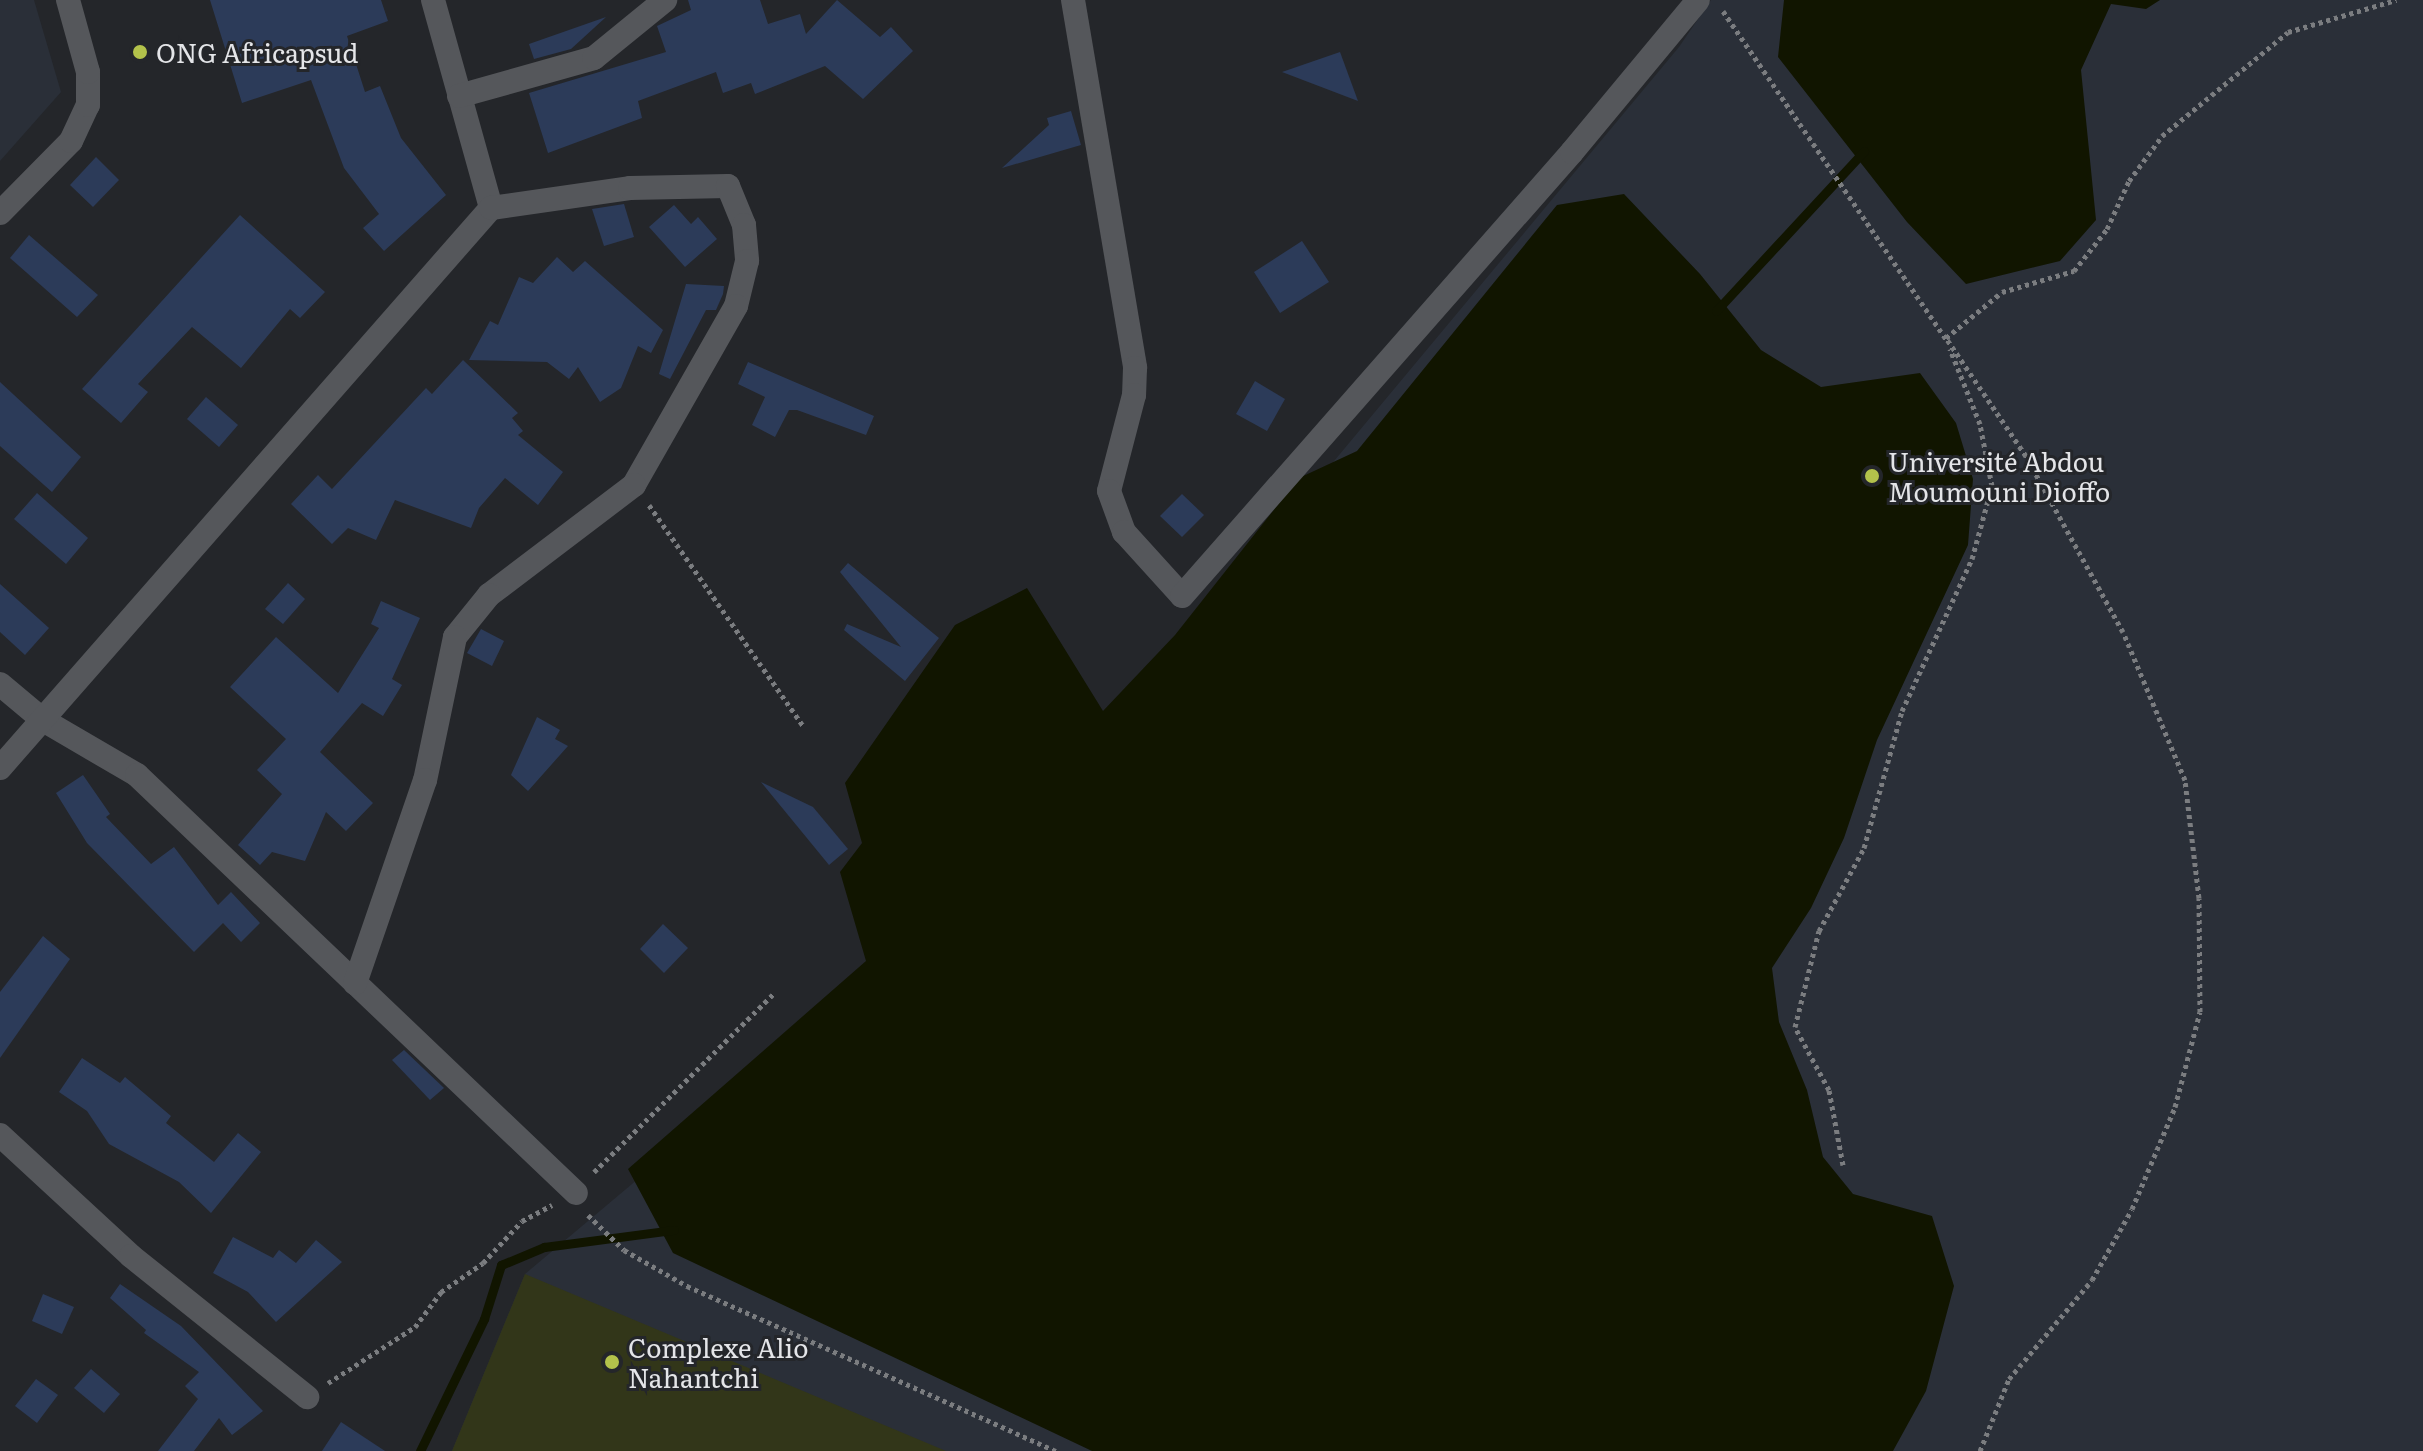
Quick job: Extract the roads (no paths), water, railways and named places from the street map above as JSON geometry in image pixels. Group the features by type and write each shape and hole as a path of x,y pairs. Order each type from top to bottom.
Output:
{"street":[{"path":"0,213 71,141 88,105 88,72 68,0"},
{"path":"433,0 491,208"},
{"path":"459,96 594,58 665,0"},
{"path":"1073,0 1135,368 1134,395 1109,491 1124,532 1182,596 1572,152 1698,0"},
{"path":"0,768 491,208 630,188 722,183 733,192 744,225 745,284 702,370 634,485 489,595 455,637 425,780 355,983"},
{"path":"0,684 43,720 137,775 576,1193"},
{"path":"0,1135 131,1256 307,1397"}],"waterway":[{"path":"1716,311 1864,151"},
{"path":"420,1451 484,1319 501,1265 544,1247 674,1230"}],"place":[{"name":"ONG Africapsud","path":"140,52"},
{"name":"Université Abdou Moumouni Dioffo","path":"1872,476"},
{"name":"Complexe Alio Nahantchi","path":"612,1362"}]}
